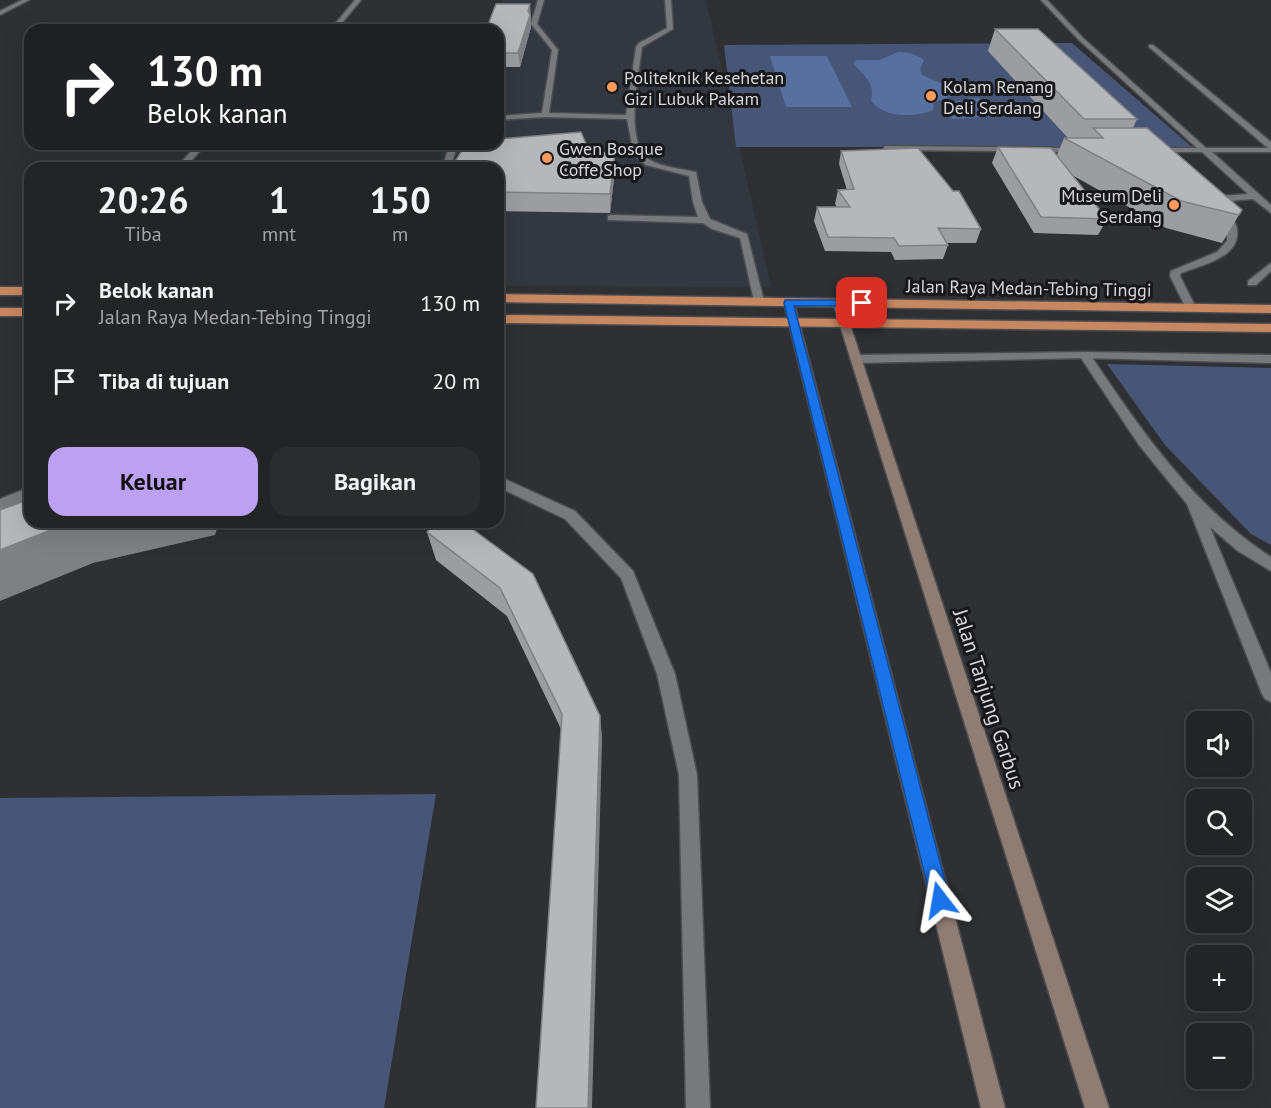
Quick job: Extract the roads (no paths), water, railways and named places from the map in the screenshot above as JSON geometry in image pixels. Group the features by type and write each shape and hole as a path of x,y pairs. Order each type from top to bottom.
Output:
{"highway":[{"path":"0,291 24,291"},
{"name":"Jalan Raya Medan-Tebing Tinggi","path":"504,298 1271,309"},
{"path":"0,312 24,312"},
{"name":"Jalan Raya Medan-Tebing Tinggi","path":"504,319 1271,328"}],"street":[{"path":"2,11 26,0"},
{"path":"338,24 358,0"},
{"path":"541,0 534,24 555,50 545,115"},
{"path":"668,0 670,29 639,47 630,117 636,153 649,163 693,174 698,208 705,219 710,224 744,237 759,301"},
{"path":"1044,0 1081,39 1271,210"},
{"path":"1151,46 1271,148"},
{"path":"504,118 545,115 630,117"},
{"path":"887,148 1086,150"},
{"path":"1145,150 1271,148"},
{"path":"186,162 196,150"},
{"path":"1191,308 1175,276 1176,270 1221,254 1232,241 1232,227 1219,203 1225,198 1256,196"},
{"path":"611,218 705,219"},
{"path":"1252,282 1271,266"},
{"path":"789,303 993,1108"},
{"name":"Jalan Tanjung Garbus","path":"838,303 1097,1108"},
{"path":"1085,355 1123,413 1192,503 1253,555 1271,565"},
{"path":"856,359 1085,355 1271,359"},
{"path":"504,484 570,515 628,575 666,674 688,775 698,1108"},
{"path":"0,505 24,495"},
{"path":"1192,503 1271,694"}],"place":[{"name":"Politeknik Kesehetan Gizi Lubuk Pakam","path":"612,87"},
{"name":"Kolam Renang Deli Serdang","path":"931,96"},
{"name":"Gwen Bosque Coffe Shop","path":"547,158"},
{"name":"Museum Deli Serdang","path":"1174,205"}]}
